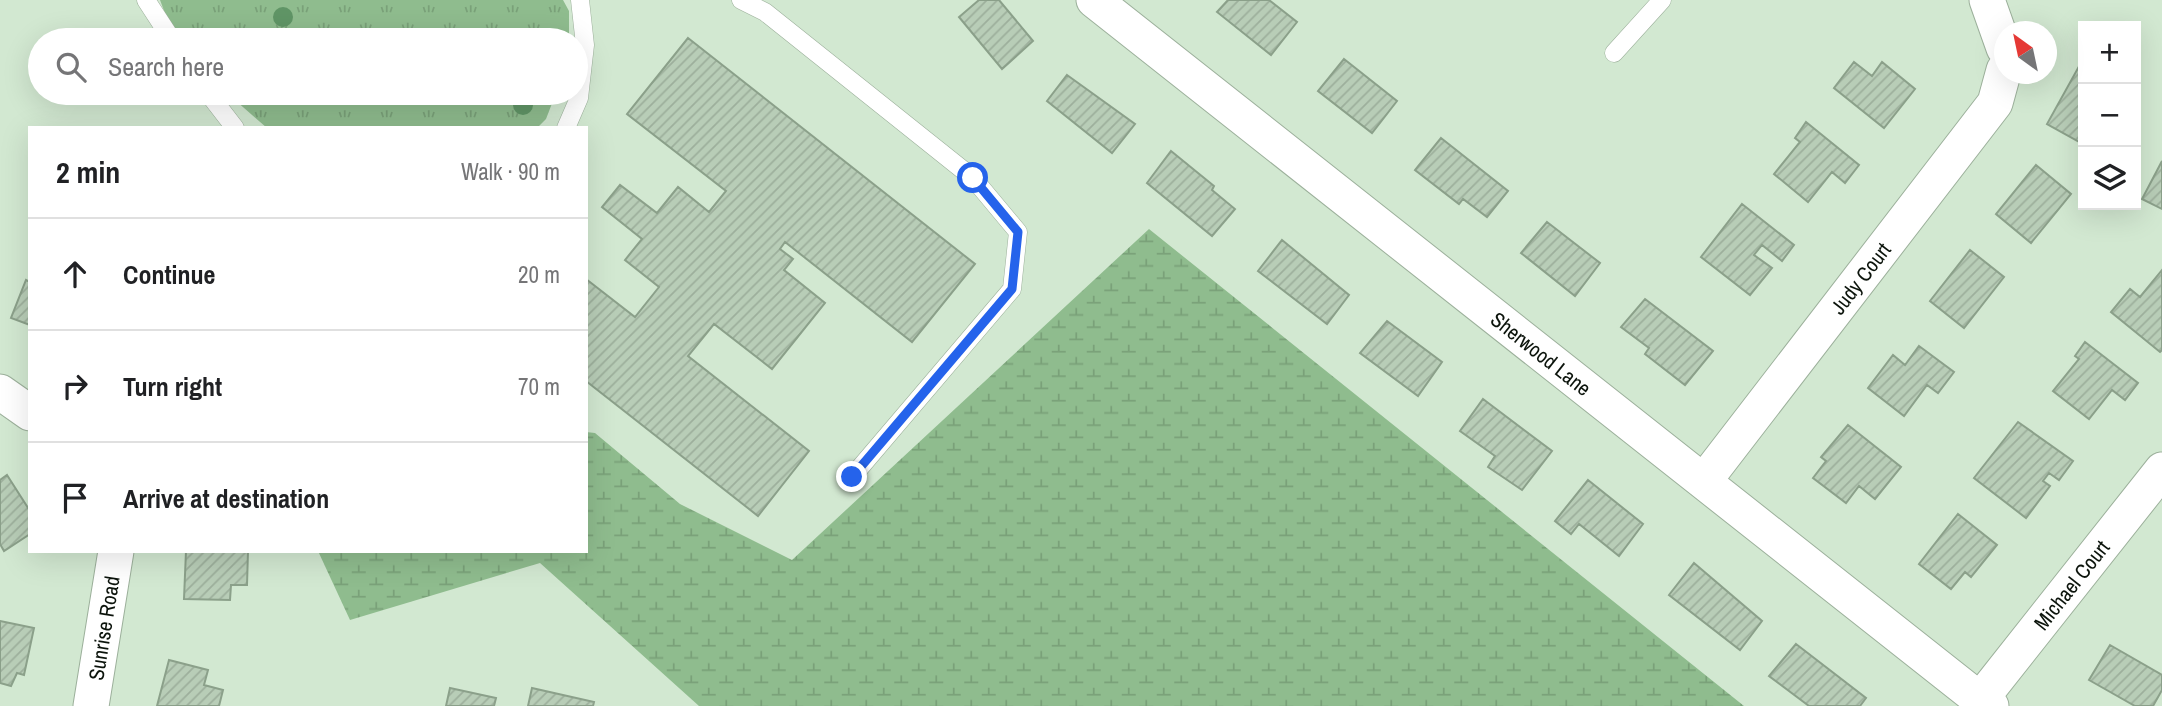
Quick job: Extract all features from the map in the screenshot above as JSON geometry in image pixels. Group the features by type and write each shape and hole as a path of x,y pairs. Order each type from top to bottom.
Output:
{"street":[{"name":"Sherwood Lane","path":"1094,0 1986,703"},
{"path":"1987,0 1994,21"},
{"name":"Judy Court","path":"1704,481 1995,103 2000,84"},
{"path":"0,392 28,412"},
{"name":"Michael Court","path":"1986,703 2162,470"},
{"name":"Sunrise Road","path":"91,706 116,553"}],"lane":[{"path":"146,0 164,28"},
{"path":"580,0 583,28"},
{"path":"741,0 765,12 973,178 1018,232 1012,289 852,477"},
{"path":"1614,53 1657,2"},
{"path":"217,105 233,126"},
{"path":"567,126 576,105"}],"green space":[{"path":"160,0 563,0 569,11 569,28 170,28"},
{"path":"241,105 551,105 546,119 539,126 265,126"},
{"path":"1149,229 1744,706 699,706 540,563 350,620 319,553 588,553 588,432 595,433 680,504 792,560"}],"building":[{"path":"979,0 999,0 1033,41 1002,69 959,17"},
{"path":"1228,0 1269,0 1297,22 1271,55 1217,12"},
{"path":"688,38 975,264 912,342 785,242 780,249 793,259 784,270 825,303 772,369 714,324 688,356 809,451 758,516 588,383 588,281 635,317 659,287 625,260 642,239 602,207 620,185 657,213 678,187 709,212 726,191 627,114"},
{"path":"1344,59 1397,101 1372,133 1318,91"},
{"path":"1854,62 1872,76 1882,62 1915,89 1884,128 1834,88"},
{"path":"2078,68 2078,141 2047,124"},
{"path":"1067,75 1135,124 1112,153 1047,101"},
{"path":"1806,122 1859,165 1845,183 1832,172 1808,202 1774,174 1800,142 1795,138"},
{"path":"1441,138 1508,191 1487,217 1463,199 1459,204 1415,170"},
{"path":"1171,151 1214,186 1212,190 1235,209 1212,236 1147,183"},
{"path":"2162,161 2162,209 2142,199"},
{"path":"2036,165 2071,194 2031,243 1996,214"},
{"path":"1742,204 1794,245 1782,261 1762,245 1754,255 1772,268 1750,295 1701,257"},
{"path":"1547,222 1600,263 1575,296 1521,253"},
{"path":"1282,240 1349,295 1327,324 1258,271"},
{"path":"1970,250 2004,277 1964,328 1930,301"},
{"path":"2162,270 2160,352 2111,312 2130,289 2140,297"},
{"path":"26,280 28,324 11,318"},
{"path":"1645,299 1713,351 1685,385 1645,354 1649,348 1621,327"},
{"path":"1387,321 1442,362 1418,396 1360,353"},
{"path":"2085,342 2138,383 2125,400 2112,390 2089,419 2053,391 2079,359 2075,356"},
{"path":"1919,346 1954,372 1938,393 1927,385 1904,416 1868,388 1893,355 1905,365"},
{"path":"1483,399 1552,451 1522,490 1488,467 1495,456 1460,431"},
{"path":"2018,422 2073,461 2059,480 2049,473 2043,481 2050,486 2026,518 1974,478"},
{"path":"1848,425 1901,467 1875,499 1859,486 1846,503 1813,478 1826,461 1821,457"},
{"path":"7,475 28,508 28,535 4,551 0,544 0,480"},
{"path":"1588,480 1643,524 1619,556 1579,524 1571,534 1555,521"},
{"path":"1958,514 1997,545 1971,577 1965,572 1951,589 1919,564"},
{"path":"186,553 248,553 247,585 231,585 230,600 184,599"},
{"path":"1694,563 1762,621 1740,650 1669,595"},
{"path":"0,621 34,628 24,675 17,673 11,686 0,683"},
{"path":"1796,644 1866,698 1860,706 1809,706 1769,676"},
{"path":"2110,645 2162,675 2162,690 2153,706 2135,706 2089,680"},
{"path":"169,660 208,670 204,685 223,690 219,706 157,706"},
{"path":"450,688 496,698 494,706 446,706"},
{"path":"532,688 594,702 593,706 528,706"}],"route":[{"path":"852,477 1012,289 1018,232 973,178"}]}
